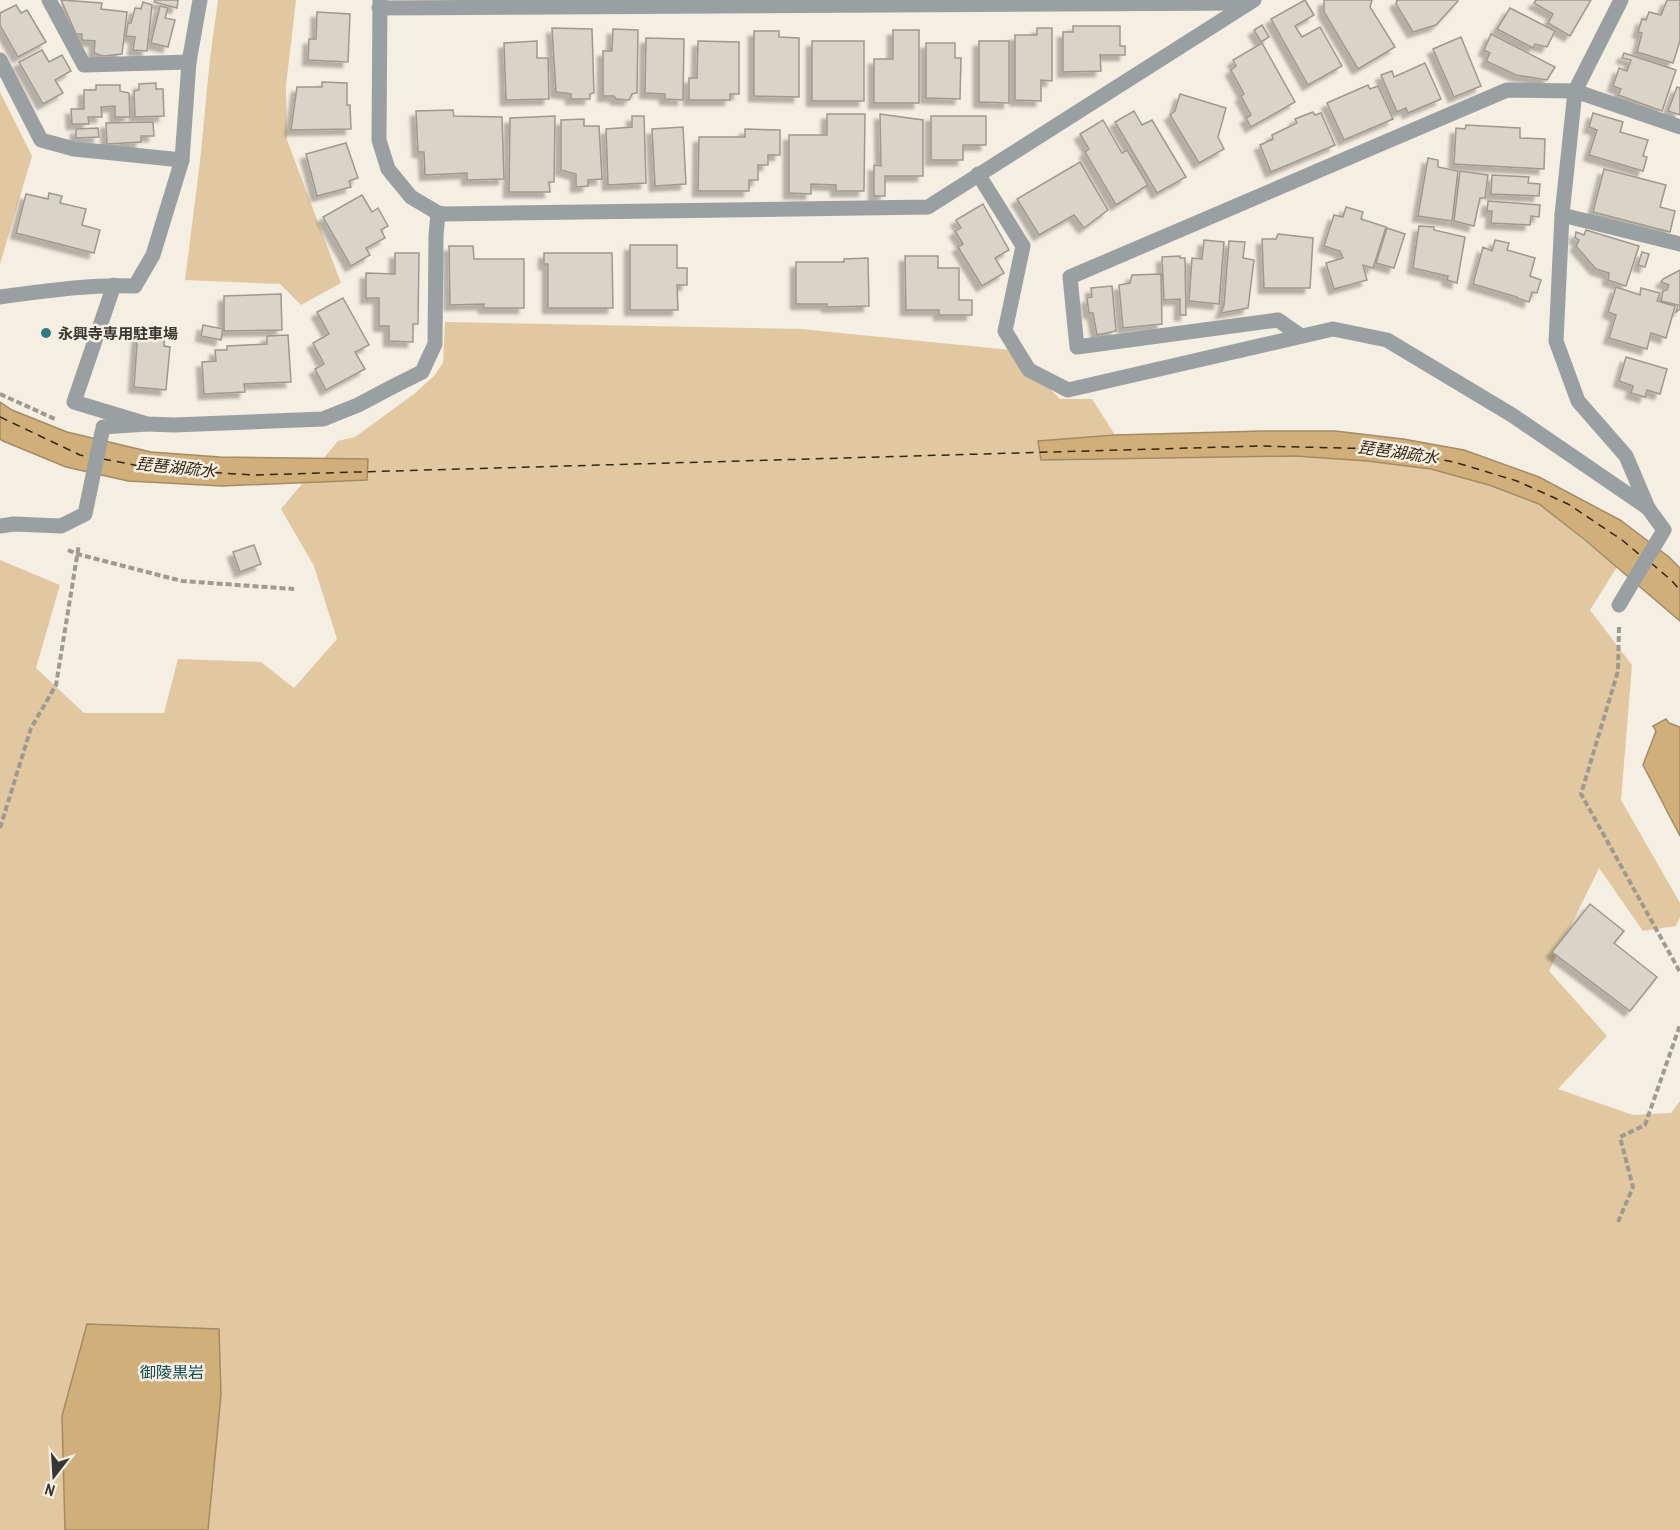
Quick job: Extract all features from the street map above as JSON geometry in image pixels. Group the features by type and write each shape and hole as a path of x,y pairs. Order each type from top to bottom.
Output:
{"street":[{"path":"49,0 84,65 189,62"},
{"path":"0,297 61,289 114,285 135,286 153,255 182,160 189,62 200,0"},
{"path":"1621,0 1575,91 1562,215 1556,341 1578,401 1626,456 1648,508 1664,530 1621,602"},
{"path":"1251,2 928,207 438,213 411,197 388,170 379,140 380,4 1251,2"},
{"path":"0,60 41,140 74,149 182,160"},
{"path":"1301,336 1278,320 1077,347 1070,277 1507,90 1575,91 1680,127"},
{"path":"978,174 1023,246 1005,331 1029,370 1068,390 1333,329 1387,340 1512,415 1648,508"},
{"path":"0,526 14,524 61,526 87,507 102,430 147,424 323,419 358,405 422,372 435,344 438,213"},
{"path":"1562,215 1680,244"},
{"path":"114,285 74,402 147,424"}],"path":[{"path":"0,394 62,422 74,402"},
{"path":"0,828 31,728 56,685 87,507"},
{"path":"67,549 77,554 182,581 294,589"},
{"path":"1621,602 1618,671 1581,794 1680,972"},
{"path":"1618,1222 1633,1187 1620,1137 1645,1125 1680,1025"}],"shaded area":[{"path":"218,0 296,0 286,85 287,140 341,283 301,305 280,284 185,280"},
{"path":"0,92 32,156 0,264"},
{"path":"445,322 801,329 1011,350 1060,399 1092,399 1115,435 1038,441 1367,461 1431,469 1489,485 1539,504 1617,567 1590,610 1632,665 1621,800 1680,903 1680,917 1676,926 1643,931 1599,868 1549,971 1607,1036 1558,1089 1633,1115 1671,1113 1680,1101 1680,1530 0,1530 0,560 60,585 36,668 84,713 164,713 178,659 261,662 294,688 337,639 314,566 281,509 338,441 355,437 414,394 434,376 443,363"}],"water":[{"name":"琵琶湖疏水","path":"0,402 12,410 67,432 151,452 220,457 368,459 367,480 222,486 128,481 66,467 3,441 0,439"},
{"name":"琵琶湖疏水","path":"1335,431 1403,439 1464,450 1539,477 1620,520 1680,568 1680,621 1539,504 1489,485 1431,469 1367,461 1295,456 1041,460 1038,441 1115,435"},
{"path":"1666,719 1669,723 1680,727 1680,836 1643,765 1656,731 1653,726"},
{"path":"87,1324 219,1329 221,1395 208,1530 65,1530 62,1416"}],"building":[{"path":"61,0 102,3 101,9 127,12 122,54 103,56 94,53 95,41 82,40 82,34 76,34"},
{"path":"155,0 178,0 177,8 154,2"},
{"path":"1305,0 1314,15 1295,26 1302,37 1320,27 1342,66 1308,85 1271,19"},
{"path":"1324,0 1372,0 1370,7 1395,47 1358,69 1324,12"},
{"path":"1397,0 1458,1 1436,25 1413,32 1396,4"},
{"path":"1536,0 1591,0 1570,36 1548,23 1553,14 1534,3"},
{"path":"1667,0 1680,0 1680,41 1673,63 1637,52 1642,33 1638,32 1642,19 1646,20 1649,12 1661,15"},
{"path":"143,2 152,5 147,51 133,50 135,37 126,36 128,23 131,23 135,8 141,9"},
{"path":"16,5 21,13 27,10 46,42 18,57 0,25 0,13"},
{"path":"160,6 168,8 165,18 175,20 168,47 151,43"},
{"path":"1510,8 1555,31 1547,47 1535,44 1533,48 1497,29"},
{"path":"317,12 350,14 348,62 308,60 309,39 316,39"},
{"path":"1262,25 1269,37 1261,42 1254,30"},
{"path":"1073,26 1120,26 1120,46 1125,46 1125,55 1100,55 1101,71 1063,72 1063,32 1073,32"},
{"path":"552,28 592,29 594,93 590,94 590,99 571,99 571,94 556,92"},
{"path":"1037,28 1052,28 1052,81 1041,80 1041,101 1015,100 1015,35 1037,35"},
{"path":"613,29 638,30 637,93 632,94 629,100 603,96 603,51 612,51"},
{"path":"893,30 919,30 919,103 874,103 874,59 893,59"},
{"path":"754,31 779,31 779,37 799,38 799,97 754,96"},
{"path":"1491,34 1555,67 1547,80 1516,75 1486,61 1490,53 1484,50"},
{"path":"1461,37 1481,86 1454,97 1433,49"},
{"path":"646,38 684,39 683,100 665,99 665,94 645,93"},
{"path":"537,41 537,58 548,58 549,99 506,100 504,43"},
{"path":"698,41 739,42 739,94 730,94 730,100 689,100 689,78 697,78"},
{"path":"812,41 864,41 864,101 812,101"},
{"path":"979,41 1009,41 1009,103 979,102"},
{"path":"926,43 955,43 955,58 961,58 960,99 926,98"},
{"path":"1262,43 1295,102 1251,127 1246,118 1251,115 1241,96 1244,94 1231,70 1236,66 1233,60"},
{"path":"42,50 49,62 62,55 71,71 55,80 63,93 43,104 19,62"},
{"path":"1624,53 1676,70 1662,111 1618,95 1621,89 1613,86 1619,68 1627,71 1631,60 1622,58"},
{"path":"1425,63 1441,99 1408,113 1406,108 1397,112 1381,75 1392,71 1394,77"},
{"path":"322,82 347,83 347,105 350,105 351,129 291,130 297,87 322,87"},
{"path":"156,83 156,89 163,89 164,116 135,117 134,91 139,90 139,84"},
{"path":"96,85 120,85 120,91 129,93 130,117 115,117 115,106 101,107 102,117 88,117 89,124 72,124 71,109 84,109 84,90 96,90"},
{"path":"1368,85 1370,89 1378,86 1393,119 1344,140 1327,103"},
{"path":"1677,87 1680,88 1680,115 1668,111"},
{"path":"1180,94 1226,108 1218,137 1224,149 1199,163 1170,115 1175,111"},
{"path":"453,110 454,116 502,117 504,179 467,180 467,173 425,175 424,152 418,152 416,111"},
{"path":"1134,111 1142,125 1152,120 1186,177 1157,193 1115,122"},
{"path":"1313,112 1315,115 1321,113 1335,145 1271,172 1260,145 1273,139 1272,135 1297,123 1295,119"},
{"path":"1593,113 1623,122 1620,132 1648,140 1643,156 1647,157 1643,171 1589,155 1597,130 1589,127"},
{"path":"827,114 865,114 864,191 836,191 836,185 811,184 811,194 789,193 789,135 827,135"},
{"path":"880,114 923,120 923,176 885,176 885,196 874,196 874,165 881,166"},
{"path":"555,116 554,182 549,182 550,192 509,192 510,118"},
{"path":"632,116 644,116 646,183 608,185 606,129 632,127"},
{"path":"931,116 986,116 986,145 963,145 963,160 931,160"},
{"path":"584,119 584,126 599,126 602,179 588,180 588,186 576,187 576,174 561,170 561,120"},
{"path":"1103,120 1122,153 1127,150 1148,185 1116,205 1085,152 1089,149 1080,134"},
{"path":"153,122 154,136 141,136 141,142 107,144 106,123"},
{"path":"1466,125 1520,128 1520,138 1545,139 1544,169 1454,164 1456,128 1465,129"},
{"path":"683,127 686,184 655,186 652,129"},
{"path":"98,128 99,137 76,138 76,129"},
{"path":"745,129 780,130 780,155 768,155 768,165 758,165 758,180 749,180 749,191 698,191 699,137 745,137"},
{"path":"346,143 358,178 349,181 351,187 317,196 306,154"},
{"path":"1428,158 1438,160 1438,167 1458,171 1452,221 1418,216"},
{"path":"1080,162 1108,210 1084,228 1074,215 1039,235 1017,199"},
{"path":"1604,169 1666,185 1660,207 1675,211 1670,232 1593,212"},
{"path":"1460,171 1488,175 1485,198 1480,198 1474,226 1454,221"},
{"path":"1492,175 1529,177 1528,183 1540,184 1539,196 1491,194"},
{"path":"49,193 62,196 60,203 86,209 82,225 100,230 94,253 16,233 26,194 48,199"},
{"path":"362,195 372,212 378,208 388,226 381,230 385,238 366,248 370,255 351,266 323,217"},
{"path":"1488,201 1540,205 1539,217 1531,216 1530,225 1491,223 1492,211 1487,211"},
{"path":"983,204 1009,250 995,258 1004,273 982,286 958,247 963,244 955,231 961,228 956,220"},
{"path":"1346,207 1363,212 1361,219 1386,227 1373,268 1363,265 1367,280 1334,289 1326,263 1343,258 1340,251 1324,246 1334,215 1343,217"},
{"path":"1419,226 1434,227 1434,230 1465,237 1457,283 1447,280 1448,276 1413,268"},
{"path":"1387,228 1405,234 1394,268 1376,263"},
{"path":"1586,230 1639,246 1626,286 1608,280 1609,273 1596,269 1576,246 1579,240 1575,238 1576,232 1584,235"},
{"path":"1278,234 1313,238 1310,288 1264,288 1262,239 1276,239"},
{"path":"1204,240 1224,242 1219,304 1189,301 1192,258 1202,259"},
{"path":"1495,240 1509,243 1507,250 1535,258 1530,276 1541,280 1537,293 1532,292 1529,302 1473,284 1483,247 1492,251"},
{"path":"1229,241 1245,242 1243,258 1254,260 1248,308 1221,313 1224,305"},
{"path":"630,245 677,245 677,268 687,268 687,285 677,285 678,310 630,310"},
{"path":"449,246 473,246 474,259 524,259 524,308 484,308 484,304 450,305"},
{"path":"1642,252 1649,254 1645,267 1638,265"},
{"path":"395,253 419,253 418,324 413,324 413,342 389,341 389,326 379,326 379,298 366,298 366,273 395,274"},
{"path":"544,253 612,253 613,308 548,308 548,264 544,264"},
{"path":"905,256 938,256 938,268 959,268 959,300 972,300 972,315 939,315 939,310 906,310"},
{"path":"1180,256 1180,258 1185,258 1186,315 1180,315 1180,299 1164,300 1162,257"},
{"path":"868,258 869,306 827,307 827,304 796,304 796,262 844,262 844,259"},
{"path":"1680,270 1680,309 1676,312 1678,305 1661,301 1663,291 1667,290 1669,285 1661,282"},
{"path":"1161,274 1162,324 1123,328 1119,285 1130,283 1132,275"},
{"path":"1112,286 1116,331 1097,335 1093,313 1089,313 1087,298 1092,297 1091,288"},
{"path":"1616,287 1640,295 1641,288 1660,293 1657,301 1675,306 1666,338 1651,333 1647,349 1609,338 1616,315 1608,312"},
{"path":"281,294 282,330 224,331 224,296"},
{"path":"343,298 369,345 355,352 365,369 326,390 315,369 324,364 313,343 329,334 317,312"},
{"path":"203,325 223,329 221,340 201,336"},
{"path":"138,329 165,330 164,346 170,347 166,390 134,387"},
{"path":"288,335 291,382 244,384 245,392 204,394 202,362 216,361 215,350 227,350 227,346 267,344 267,336"},
{"path":"1626,357 1667,369 1660,394 1647,390 1645,397 1631,393 1633,386 1619,381"},
{"path":"254,545 261,564 240,572 233,552"},
{"path":"1590,904 1624,931 1614,943 1657,977 1630,1011 1552,952"}],"ferry route":[{"path":"0,417 80,455 89,457"},
{"path":"103,459 156,469 254,475 1260,446 1381,449 1454,462 1517,481 1568,504 1622,540 1640,555"},
{"path":"1651,563 1680,590"}],"place":[{"name":"永興寺専用駐車場","path":"46,333"}],"district":[{"name":"御陵黒岩","path":"172,1372"}]}
